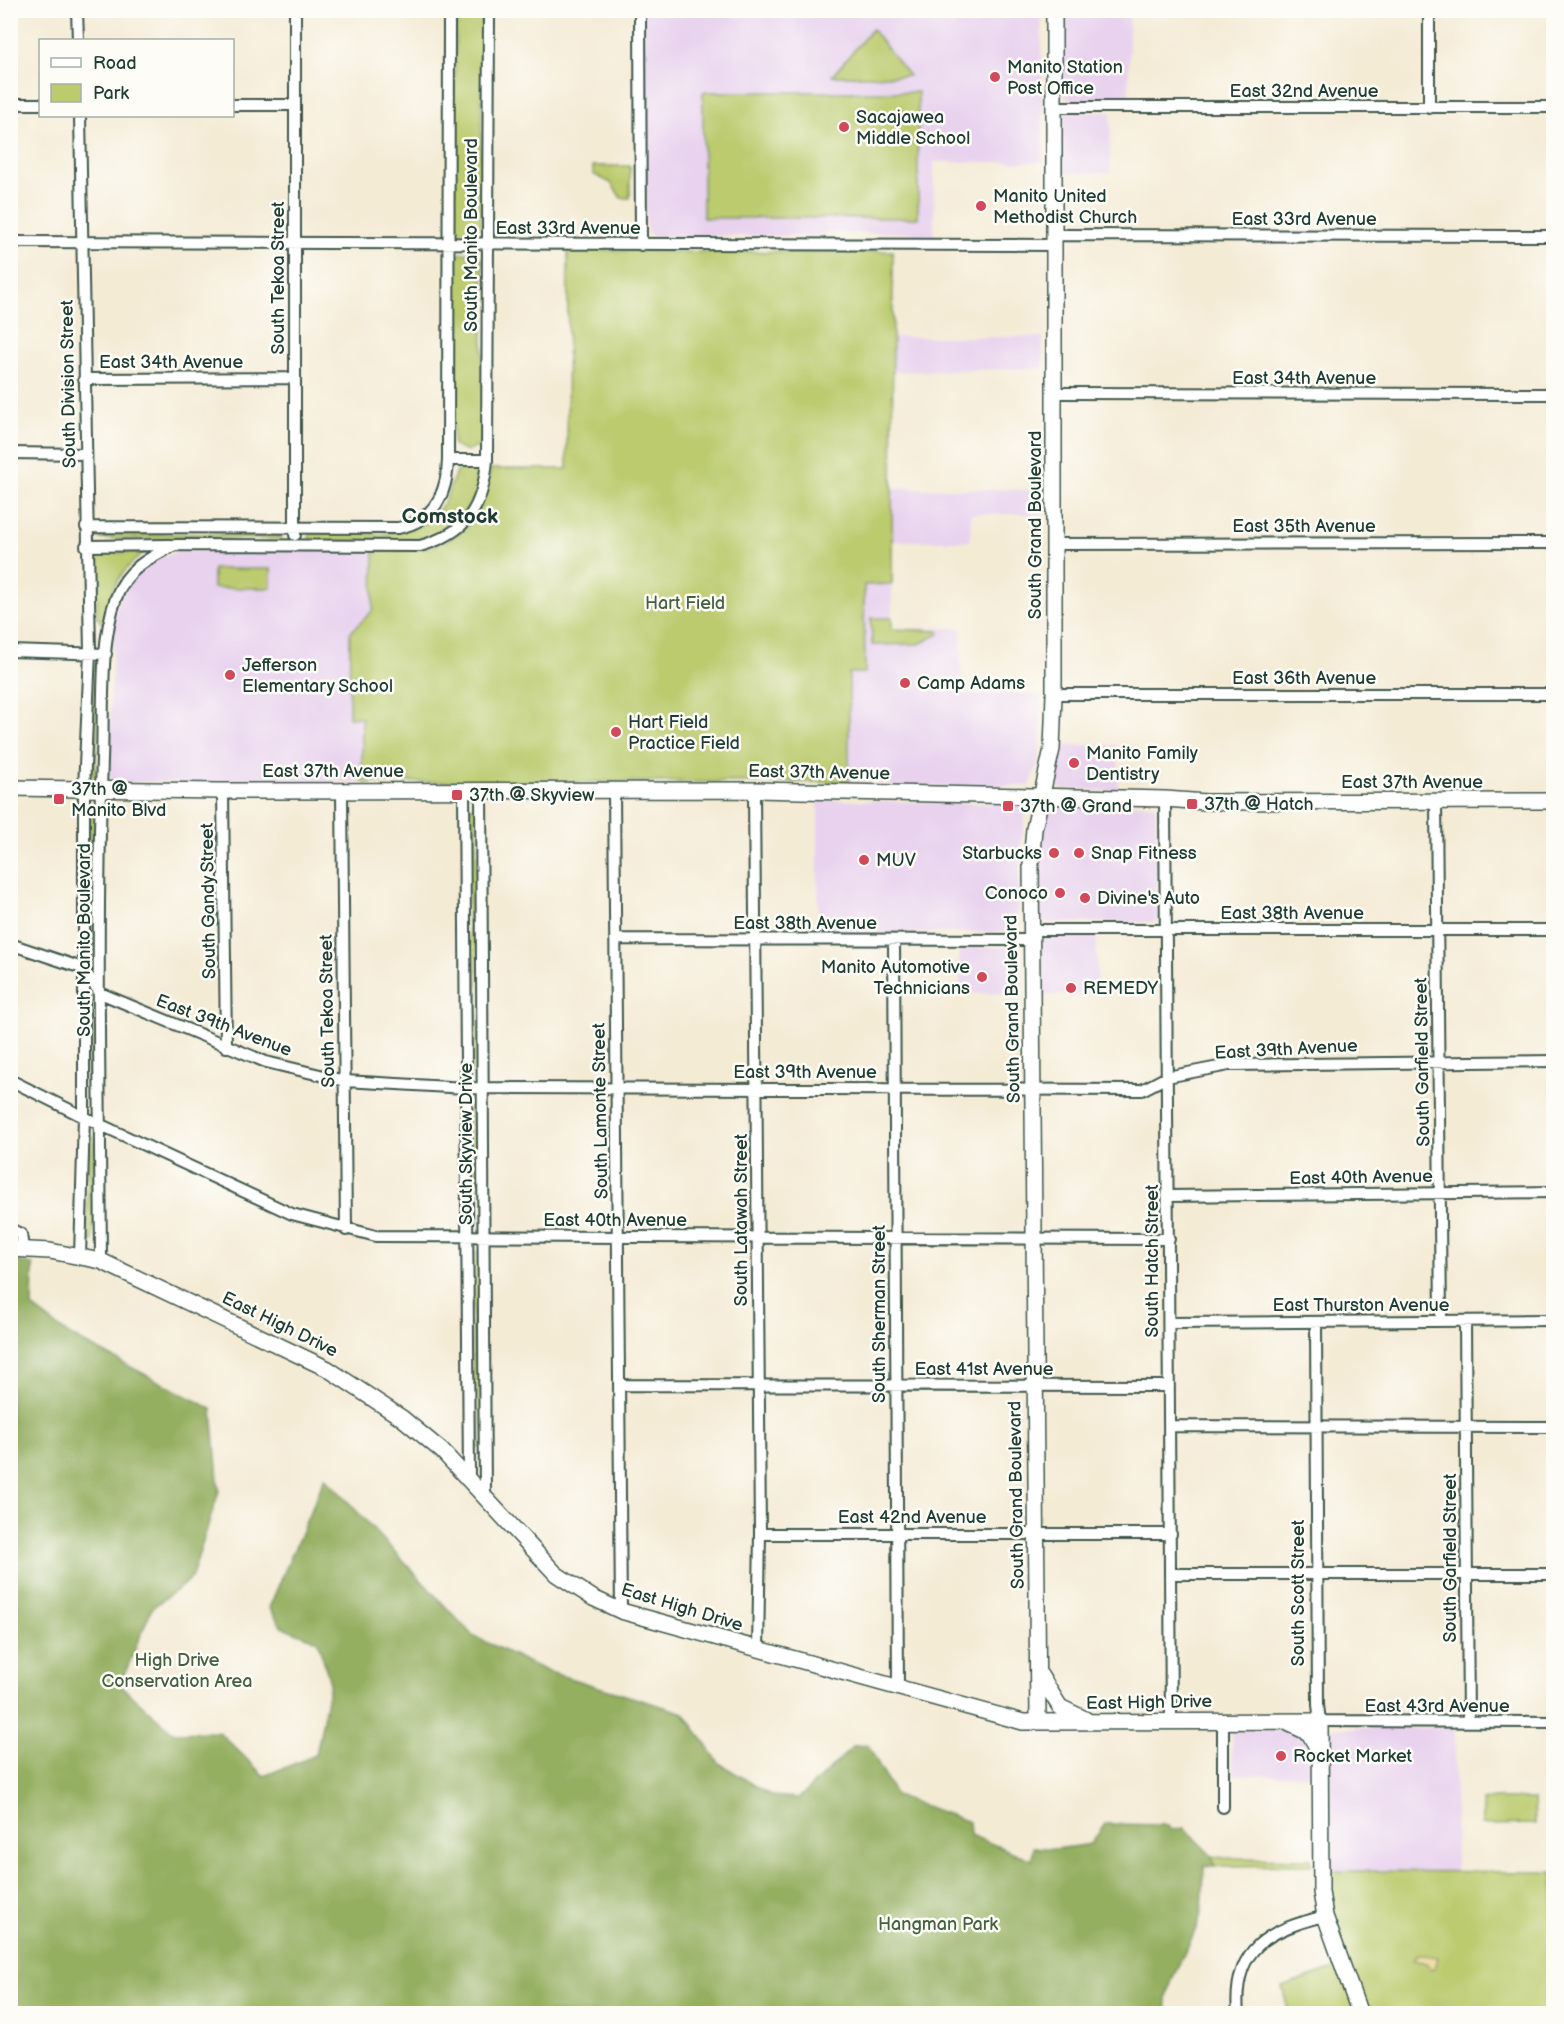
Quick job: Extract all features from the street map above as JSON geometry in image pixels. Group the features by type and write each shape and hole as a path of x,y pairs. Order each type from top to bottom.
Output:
{"main road":[{"name":"South Grand Boulevard","path":"1038,1722 1030,864 1034,829 1052,750 1054,694 1054,10"},
{"name":"East 37th Avenue","path":"10,788 223,791 754,790 1165,799 1206,802 1554,801"},
{"name":"East High Drive","path":"17,1249 80,1256 101,1261 338,1375 402,1418 469,1479 556,1574 593,1598 621,1611 1008,1719 1096,1723 1223,1720 1320,1721"},
{"path":"1038,1672 1060,1707 1075,1716 1096,1723"},
{"path":"1281,1720 1309,1733 1319,1751"},
{"name":"South Scott Street","path":"1320,1721 1322,1739 1319,1751 1319,1864 1325,1916 1360,2013"}],"street":[{"path":"77,10 78,39"},
{"name":"South Tekoa Street","path":"295,10 295,546"},
{"name":"South Manito Boulevard","path":"86,527 295,530 407,526 422,519 440,501 448,477 449,10"},
{"name":"South Manito Boulevard","path":"101,1261 101,790 106,654 111,616 117,596 126,578 146,559 175,545 420,546 447,537 463,524 478,504 485,483 487,460 489,10"},
{"path":"640,10 641,245"},
{"path":"1429,10 1429,108"},
{"path":"10,104 39,104"},
{"path":"234,105 295,105"},
{"name":"East 32nd Avenue","path":"1054,106 1554,107"},
{"name":"South Division Street","path":"80,117 86,546 90,652"},
{"name":"East 33rd Avenue","path":"10,242 641,245 1554,236"},
{"name":"East 34th Avenue","path":"84,379 294,378"},
{"name":"East 34th Avenue","path":"1054,393 1554,394"},
{"path":"10,453 85,454"},
{"path":"448,460 487,460"},
{"name":"East 35th Avenue","path":"1054,544 1554,543"},
{"path":"86,546 175,545"},
{"path":"10,651 106,654"},
{"name":"South Manito Boulevard","path":"80,1256 84,1118 82,968 84,789 90,652"},
{"name":"East 36th Avenue","path":"1054,694 1554,694"},
{"name":"South Skyview Drive","path":"464,790 469,1479"},
{"name":"South Skyview Drive","path":"481,790 485,1498"},
{"name":"South Latawah Street","path":"754,790 760,1534 758,1650"},
{"name":"South Gandy Street","path":"223,791 226,1047"},
{"name":"South Tekoa Street","path":"342,791 346,1230"},
{"name":"South Lamonte Street","path":"614,791 621,1611"},
{"name":"South Hatch Street","path":"1165,799 1171,1723"},
{"name":"South Garfield Street","path":"1436,801 1441,1321"},
{"name":"East 38th Avenue","path":"615,939 894,940 1166,930 1554,930"},
{"name":"South Sherman Street","path":"894,940 898,1688"},
{"path":"10,944 82,968 100,993"},
{"name":"East 39th Avenue","path":"100,993 266,1062 345,1080 393,1086 616,1089 1142,1090 1167,1077 1228,1065 1439,1060 1554,1061"},
{"name":"East 40th Avenue","path":"10,1080 84,1118 292,1214 376,1236 1169,1239"},
{"name":"East 40th Avenue","path":"1168,1196 1554,1192"},
{"path":"10,1229 21,1234 17,1249"},
{"name":"East Thurston Avenue","path":"1169,1323 1554,1320"},
{"name":"South Garfield Street","path":"1465,1321 1468,1722"},
{"name":"South Scott Street","path":"1316,1322 1318,1705 1320,1721"},
{"name":"East 41st Avenue","path":"619,1385 1169,1386"},
{"path":"1170,1426 1554,1427"},
{"name":"East 42nd Avenue","path":"760,1534 1171,1534"},
{"path":"1171,1574 1554,1574"},
{"path":"1223,1720 1223,1806"},
{"name":"East 43rd Avenue","path":"1320,1721 1554,1722"},
{"path":"1238,2013 1240,1975 1246,1959 1255,1947 1267,1937 1290,1925 1325,1916"}],"shaded area":[{"name":"Sacajawea Middle School","path":"644,11 1041,11 1043,162 934,162 934,236 915,236 911,233 825,233 822,236 652,236 646,230"},
{"path":"1064,11 1129,11 1129,100 1070,100 1063,95"},
{"path":"1111,112 1110,173 1061,173 1062,120 1065,113"},
{"path":"892,337 1043,337 1043,368 892,372"},
{"path":"892,488 1042,490 1042,514 971,514 970,541 892,541"},
{"name":"Jefferson Elementary School","path":"181,551 374,551 373,610 350,633 349,717 362,717 362,782 117,782 108,775 114,613 126,585 140,569 158,558"},
{"name":"Camp Adams","path":"864,584 892,584 892,629 961,628 961,694 1041,694 1039,760 1030,786 893,786 874,781 849,782 849,672 865,672"},
{"path":"1060,745 1118,745 1118,791 1061,789 1055,781"},
{"path":"818,800 1020,804 1026,813 1020,850 1017,923 1004,932 818,934"},
{"path":"1056,803 1153,804 1156,807 1158,917 1155,922 1046,923 1040,920 1039,847 1046,812"},
{"path":"1097,935 1097,995 1039,995 1041,939 1046,936"},
{"path":"959,947 1016,948 1021,954 1021,994 960,993"},
{"path":"1232,1727 1301,1733 1309,1749 1310,1775 1232,1775"},
{"path":"1331,1728 1455,1728 1456,1872 1328,1871 1326,1733"}],"green space":[{"path":"456,11 482,11 481,225 473,232 460,232 453,225"},
{"path":"872,29 909,76 832,76"},
{"path":"703,92 918,92 918,218 703,218"},
{"path":"593,166 630,166 630,198 621,198 611,183 593,174"},
{"name":"Hart Field","path":"568,249 676,252 893,251 892,584 864,585 865,673 849,673 849,782 362,782 362,718 349,717 350,633 373,610 374,551 418,549 453,537 466,527 477,512 485,493 490,469 567,469"},
{"path":"461,253 475,253 483,260 483,443 468,450 453,445 453,260"},
{"path":"459,470 470,470 475,473 478,483 476,493 463,515 438,534 409,540 327,541 309,539 310,534 314,533 382,534 414,527 429,519 441,507 453,478"},
{"path":"100,534 281,534 281,539 100,539"},
{"path":"145,552 128,567 116,584 111,593 103,626 97,616 96,553"},
{"path":"213,569 271,569 271,588 213,588"},
{"path":"871,618 892,618 892,629 939,631 939,634 919,644 872,645"},
{"path":"95,664 101,664 95,776 90,776"},
{"path":"90,806 96,806 94,955 88,954"},
{"path":"468,807 476,807 478,1073 470,1073"},
{"path":"88,1002 95,1002 96,1098 88,1096"},
{"path":"477,1103 478,1221 472,1221 470,1104"},
{"path":"88,1137 94,1137 93,1241 87,1241"},
{"path":"472,1252 479,1252 481,1448 473,1448"},
{"name":"Hangman Park","path":"11,1260 33,1265 32,1307 69,1335 212,1409 219,1491 191,1579 152,1608 120,1685 174,1733 219,1732 264,1776 316,1755 330,1683 318,1641 282,1627 269,1608 325,1477 473,1636 546,1671 684,1713 719,1763 772,1796 799,1798 854,1746 868,1745 895,1795 969,1822 970,1835 1032,1860 1033,1847 1056,1849 1091,1844 1105,1824 1168,1825 1170,1830 1184,1828 1212,1856 1214,1866 1204,1866 1200,1917 1173,1977 1167,2001 1167,2013 20,2014 11,2007"},
{"path":"1534,1799 1535,1824 1482,1825 1482,1801"},
{"path":"1212,1856 1311,1859 1311,1865 1214,1866"},
{"path":"1328,1871 1553,1872 1553,2013 1289,2013 1282,1987 1348,1964 1331,1912"}],"sand":[{"path":"1418,1954 1438,1957 1435,1969 1431,1970 1426,1963 1413,1960"}],"place":[{"name":"Manito Station Post Office","path":"995,77"},
{"name":"Sacajawea Middle School","path":"844,127"},
{"name":"Manito United Methodist Church","path":"981,206"},
{"name":"Jefferson Elementary School","path":"230,675"},
{"name":"Camp Adams","path":"905,683"},
{"name":"Hart Field Practice Field","path":"616,732"},
{"name":"Manito Family Dentistry","path":"1074,763"},
{"name":"37th @ Skyview","path":"457,795"},
{"name":"37th @ Manito Blvd","path":"59,799"},
{"name":"37th @ Hatch","path":"1192,804"},
{"name":"37th @ Grand","path":"1008,806"},
{"name":"Starbucks","path":"1054,853"},
{"name":"Snap Fitness","path":"1079,853"},
{"name":"MUV","path":"864,860"},
{"name":"Conoco","path":"1060,893"},
{"name":"Divine's Auto","path":"1085,898"},
{"name":"Manito Automotive Technicians","path":"982,977"},
{"name":"REMEDY","path":"1071,988"},
{"name":"Rocket Market","path":"1281,1756"}],"district":[{"name":"Comstock","path":"450,516"}],"park label":[{"name":"High Drive Conservation Area","path":"177,1670"}]}
